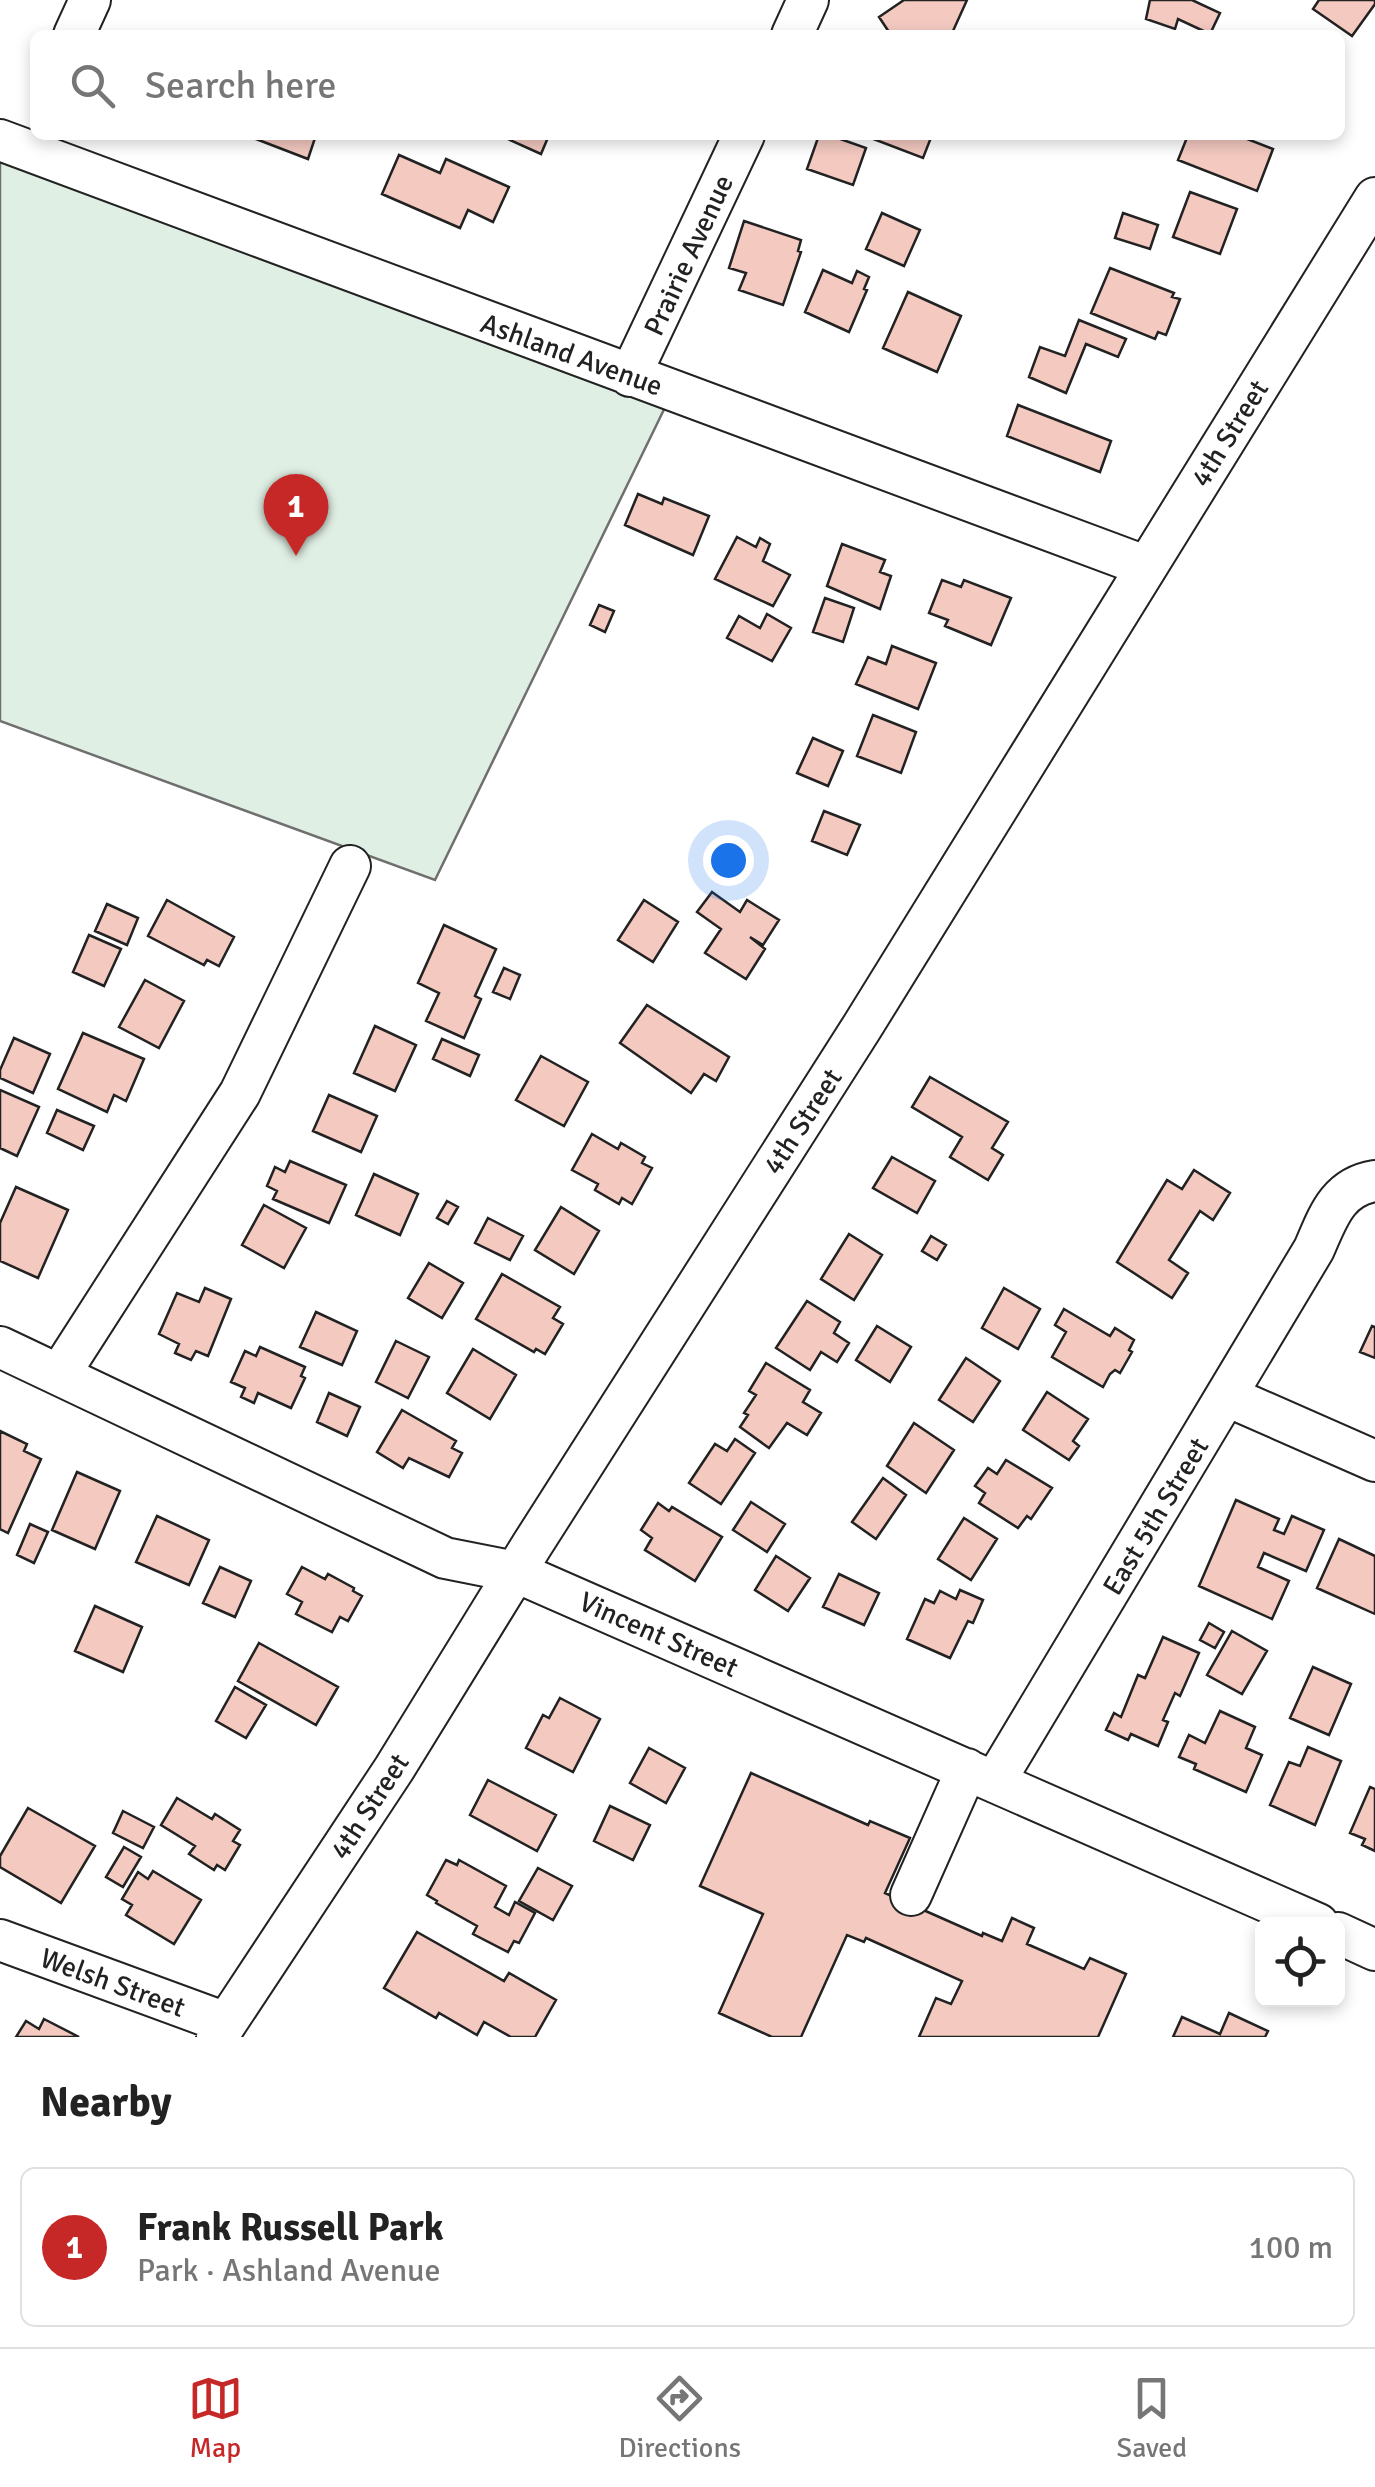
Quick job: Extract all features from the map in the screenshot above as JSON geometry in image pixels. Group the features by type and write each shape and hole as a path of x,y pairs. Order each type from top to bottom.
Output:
{"street":[{"path":"76,30 90,0"},
{"path":"794,30 808,0"},
{"name":"Ashland Avenue","path":"31,140 630,376 1145,566"},
{"name":"Prairie Avenue","path":"630,376 742,140"},
{"name":"4th Street","path":"222,2030 394,1769 862,1027 1375,198"},
{"path":"59,1375 240,1093 350,866"},
{"name":"East 5th Street","path":"911,1895 981,1775 1227,1396 1314,1249 1336,1200 1356,1184 1375,1181"},
{"name":"Vincent Street","path":"0,1348 445,1558 516,1572 1302,1917"},
{"path":"1227,1396 1375,1461"},
{"path":"1345,1936 1375,1950"},
{"name":"Welsh Street","path":"0,1940 222,2030"}],"green space":[{"path":"0,140 673,391 435,880 0,721"}],"building":[{"path":"904,0 967,0 953,30 888,30 879,17"},
{"path":"1150,0 1192,0 1220,13 1212,30 1201,30 1178,19 1175,29 1146,19"},
{"path":"1319,0 1375,0 1352,36 1313,9"},
{"path":"259,140 314,140 308,159"},
{"path":"510,140 547,140 541,154"},
{"path":"817,140 843,140 866,148 853,185 807,169"},
{"path":"876,140 930,140 923,158"},
{"path":"1186,140 1250,140 1273,149 1257,191 1178,160"},
{"path":"399,155 440,173 446,159 509,187 493,222 468,210 460,228 382,194"},
{"path":"1190,192 1237,209 1220,254 1173,237"},
{"path":"882,213 920,230 904,266 866,249"},
{"path":"1123,213 1158,225 1150,249 1115,238"},
{"path":"744,221 801,240 801,252 783,305 739,290 746,273 729,268"},
{"path":"1110,268 1174,293 1172,297 1180,299 1166,335 1158,332 1155,339 1091,313"},
{"path":"823,270 852,283 857,271 869,277 849,332 805,312"},
{"path":"908,292 961,316 937,372 883,348"},
{"path":"1079,320 1126,339 1118,357 1086,344 1066,393 1029,377 1040,347 1065,356"},
{"path":"1018,405 1111,441 1100,472 1007,436"},
{"path":"638,494 662,504 664,498 709,516 693,555 625,525"},
{"path":"737,537 756,547 760,538 770,544 763,561 790,575 773,606 715,579"},
{"path":"842,544 885,560 880,572 891,576 880,609 827,586"},
{"path":"942,580 961,587 964,580 1011,598 991,645 945,626 948,620 929,613"},
{"path":"825,598 854,608 843,642 813,632"},
{"path":"599,605 614,611 605,632 590,625"},
{"path":"767,614 791,628 772,661 727,638 739,616 760,628"},
{"path":"892,646 936,663 918,709 856,684 868,657 886,664"},
{"path":"873,715 916,732 901,773 857,756"},
{"path":"813,738 843,751 828,786 797,773"},
{"path":"824,811 860,825 847,855 812,841"},
{"path":"712,892 740,912 747,900 779,920 763,945 750,937 765,949 746,979 705,953 721,929 697,912"},
{"path":"167,900 234,937 219,966 207,960 204,965 148,936"},
{"path":"644,900 678,922 653,962 618,940"},
{"path":"107,904 138,918 127,945 95,931"},
{"path":"444,925 496,949 475,996 481,999 464,1038 426,1021 439,993 418,983"},
{"path":"89,935 121,949 104,986 73,972"},
{"path":"504,968 520,975 510,999 493,992"},
{"path":"145,980 184,1001 159,1048 119,1027"},
{"path":"647,1005 729,1057 716,1081 704,1074 691,1093 620,1043"},
{"path":"375,1026 416,1045 395,1091 354,1073"},
{"path":"83,1033 144,1059 126,1101 114,1095 107,1112 58,1089"},
{"path":"14,1038 50,1054 33,1093 0,1078"},
{"path":"442,1039 479,1055 470,1076 433,1059"},
{"path":"541,1056 588,1082 564,1126 516,1100"},
{"path":"930,1077 1008,1122 992,1148 1003,1155 988,1180 950,1157 962,1137 912,1107"},
{"path":"0,1090 39,1107 17,1156 0,1148"},
{"path":"329,1095 377,1116 361,1152 313,1131"},
{"path":"57,1110 94,1126 83,1150 47,1133"},
{"path":"592,1134 618,1149 621,1143 645,1157 642,1163 652,1168 632,1204 622,1198 619,1204 595,1190 598,1184 572,1170"},
{"path":"892,1157 935,1181 917,1213 873,1188"},
{"path":"290,1161 346,1185 329,1223 273,1199 277,1191 267,1186 275,1167 285,1172"},
{"path":"1194,1170 1230,1193 1213,1220 1200,1211 1169,1260 1188,1273 1172,1298 1117,1262 1167,1180 1182,1189"},
{"path":"374,1174 418,1194 400,1235 356,1215"},
{"path":"16,1187 68,1210 38,1278 0,1261 0,1223"},
{"path":"447,1201 458,1207 448,1224 437,1218"},
{"path":"264,1205 306,1228 284,1268 242,1245"},
{"path":"561,1207 599,1231 574,1274 535,1250"},
{"path":"488,1218 523,1236 510,1260 475,1243"},
{"path":"849,1234 882,1255 854,1300 821,1279"},
{"path":"931,1236 946,1245 937,1260 922,1251"},
{"path":"429,1263 463,1283 442,1318 408,1298"},
{"path":"502,1274 560,1307 553,1318 563,1324 545,1354 536,1349 534,1352 476,1319"},
{"path":"205,1288 231,1299 208,1356 196,1351 191,1360 175,1353 179,1344 159,1334 177,1293 199,1302"},
{"path":"1004,1288 1040,1309 1018,1349 982,1328"},
{"path":"807,1301 840,1322 834,1333 849,1343 837,1362 821,1352 810,1370 776,1348"},
{"path":"1064,1309 1110,1336 1115,1328 1134,1340 1120,1373 1115,1370 1110,1374 1103,1387 1052,1357 1066,1332 1055,1325"},
{"path":"316,1312 357,1331 342,1365 300,1347"},
{"path":"877,1326 911,1347 890,1382 856,1360"},
{"path":"1372,1326 1375,1327 1375,1358 1360,1352"},
{"path":"396,1341 429,1357 408,1398 376,1382"},
{"path":"260,1347 305,1367 301,1376 305,1378 291,1408 258,1393 254,1403 241,1397 245,1388 231,1382 245,1351 256,1356"},
{"path":"473,1349 516,1375 490,1419 447,1393"},
{"path":"966,1358 1000,1381 973,1422 939,1400"},
{"path":"766,1363 810,1390 803,1402 821,1413 807,1435 787,1423 769,1448 740,1427 756,1395 749,1391"},
{"path":"1047,1392 1088,1419 1073,1441 1079,1446 1069,1460 1023,1430"},
{"path":"329,1393 360,1407 347,1436 317,1422"},
{"path":"402,1410 456,1441 452,1448 462,1453 449,1477 409,1458 403,1468 377,1452"},
{"path":"914,1423 954,1450 926,1493 887,1466"},
{"path":"0,1431 27,1444 24,1451 41,1459 8,1533 0,1529"},
{"path":"735,1439 755,1453 721,1504 689,1483 715,1444 727,1451"},
{"path":"1006,1460 1052,1488 1031,1519 1027,1516 1018,1528 979,1503 985,1493 975,1486 988,1468 997,1474"},
{"path":"77,1472 120,1491 95,1549 52,1530"},
{"path":"883,1478 906,1495 876,1539 852,1522"},
{"path":"1236,1500 1279,1519 1274,1530 1284,1534 1292,1516 1324,1530 1306,1571 1264,1553 1258,1567 1289,1581 1272,1619 1199,1586"},
{"path":"751,1502 785,1524 767,1552 733,1530"},
{"path":"658,1503 669,1511 672,1507 722,1537 695,1581 645,1550 652,1538 641,1530"},
{"path":"157,1516 209,1540 189,1585 136,1562"},
{"path":"964,1518 997,1539 971,1580 938,1559"},
{"path":"30,1524 48,1532 34,1563 17,1555"},
{"path":"1339,1539 1375,1556 1375,1614 1317,1588"},
{"path":"776,1556 810,1578 788,1611 755,1590"},
{"path":"220,1567 251,1581 235,1617 203,1603"},
{"path":"302,1567 325,1579 328,1574 362,1596 348,1621 340,1617 332,1632 296,1614 302,1602 287,1594"},
{"path":"839,1574 879,1593 864,1625 823,1607"},
{"path":"960,1590 983,1600 950,1658 907,1639 925,1599 934,1603 940,1591 956,1599"},
{"path":"95,1606 142,1627 123,1672 75,1651"},
{"path":"1209,1623 1224,1632 1215,1648 1200,1640"},
{"path":"1232,1631 1267,1651 1242,1694 1207,1675"},
{"path":"1163,1637 1199,1653 1180,1696 1175,1693 1163,1720 1168,1722 1158,1746 1131,1734 1128,1740 1106,1730 1114,1713 1121,1717 1138,1675 1145,1678"},
{"path":"259,1643 338,1687 316,1725 238,1681"},
{"path":"1313,1667 1351,1684 1329,1735 1290,1718"},
{"path":"235,1687 266,1705 246,1738 216,1721"},
{"path":"560,1698 600,1719 573,1772 526,1748 543,1715 549,1718"},
{"path":"1220,1711 1255,1727 1246,1748 1262,1755 1246,1792 1194,1769 1196,1764 1179,1757 1189,1735 1205,1743"},
{"path":"1308,1747 1341,1761 1315,1825 1270,1805 1289,1762 1300,1766"},
{"path":"649,1748 685,1768 666,1803 630,1783"},
{"path":"751,1773 868,1825 870,1821 910,1838 885,1893 1002,1941 1012,1918 1034,1928 1027,1944 1084,1969 1090,1958 1126,1974 1098,2037 919,2037 936,1998 951,2004 962,1981 866,1938 864,1942 847,1935 801,2037 772,2037 719,2013 763,1914 700,1886"},
{"path":"488,1780 556,1815 537,1851 470,1815"},
{"path":"1370,1787 1375,1789 1375,1851 1362,1845 1365,1839 1350,1833"},
{"path":"177,1798 240,1830 233,1841 240,1845 225,1870 217,1865 214,1870 189,1854 195,1846 161,1825"},
{"path":"610,1806 650,1825 633,1860 594,1841"},
{"path":"28,1808 95,1846 61,1903 0,1867 0,1856"},
{"path":"123,1811 154,1827 143,1848 113,1833"},
{"path":"124,1847 141,1857 123,1887 106,1877"},
{"path":"446,1860 457,1865 459,1860 506,1886 495,1907 509,1915 515,1902 535,1913 519,1943 514,1941 508,1952 473,1934 477,1926 427,1895"},
{"path":"538,1868 572,1886 553,1920 519,1901"},
{"path":"153,1871 201,1900 174,1944 126,1915 132,1905 122,1899 138,1872 148,1879"},
{"path":"417,1932 504,1981 509,1973 556,2000 535,2037 511,2037 484,2022 477,2035 439,2013 436,2018 384,1988"},
{"path":"1229,2013 1268,2031 1265,2037 1173,2037 1182,2017 1220,2034"},
{"path":"44,2019 79,2037 16,2037 26,2021 39,2029"}],"place":[{"name":"Frank Russell Park","path":"296,556"}]}
